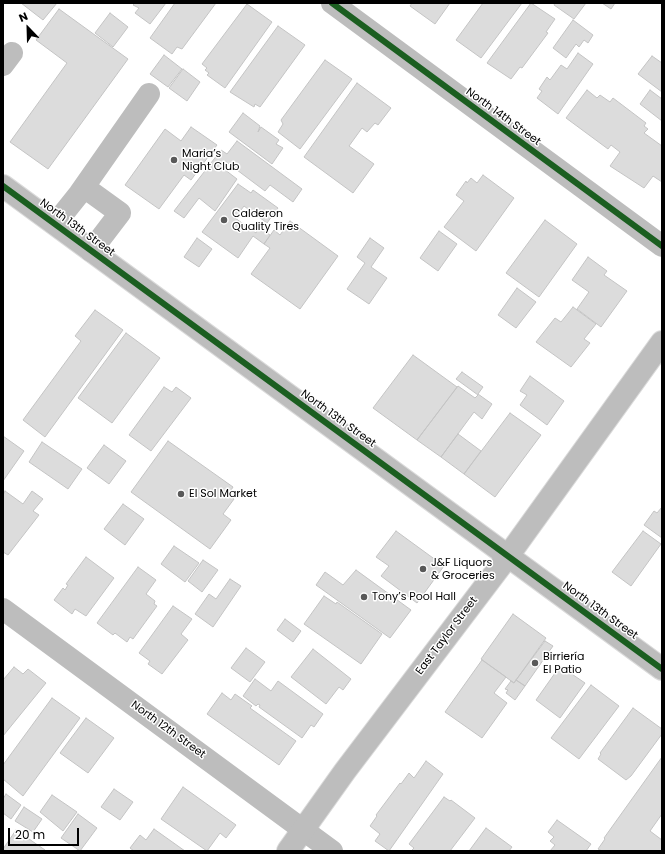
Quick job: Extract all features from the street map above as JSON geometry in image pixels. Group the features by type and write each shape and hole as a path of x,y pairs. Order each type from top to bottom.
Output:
{"main road":[{"name":"North 14th Street","path":"332,3 662,246"},
{"path":"55,224 84,186 149,94"},
{"name":"North 13th Street","path":"3,186 662,669"},
{"path":"84,186 120,213 92,251"},
{"name":"East Taylor Street","path":"288,851 345,770 508,556 662,342"},
{"name":"North 12th Street","path":"3,609 332,851"}],"building":[{"path":"21,3 57,3 43,20"},
{"path":"135,3 166,3 150,24 135,13 139,8 133,5"},
{"path":"175,3 216,3 182,49 177,47 172,54 150,38"},
{"path":"412,3 450,3 435,24 410,6"},
{"path":"483,3 522,3 481,58 456,40"},
{"path":"531,3 555,19 546,32 548,33 522,68 520,67 511,79 487,63"},
{"path":"555,3 586,3 574,19 554,5"},
{"path":"602,3 615,3 611,9"},
{"path":"247,4 272,22 225,88 207,75 209,73 205,70 207,68 202,64"},
{"path":"59,9 128,59 48,169 10,142 67,63 36,40"},
{"path":"110,13 128,27 113,47 95,33"},
{"path":"573,20 593,35 588,43 584,40 579,47 576,44 566,58 553,48"},
{"path":"278,26 305,45 260,107 255,104 254,107 230,92"},
{"path":"578,53 593,64 558,114 537,98 542,91 539,89 547,77 550,80 561,65 567,69"},
{"path":"164,55 182,69 168,87 150,74"},
{"path":"652,56 662,63 662,92 638,74"},
{"path":"325,60 352,79 300,149 278,132 283,124 281,120"},
{"path":"183,69 200,82 187,101 169,88"},
{"path":"357,83 391,108 378,125 375,123 367,132 362,128 349,146 374,164 353,193 304,157"},
{"path":"587,90 597,98 600,95 610,102 613,98 646,123 644,126 648,129 644,133 662,146 662,182 653,176 644,188 610,166 620,152 611,145 608,149 566,118"},
{"path":"650,90 662,99 662,121 640,104"},
{"path":"243,113 260,126 258,132 261,127 279,140 276,144 283,148 272,164 229,132"},
{"name":"Maria’s Night Club","path":"191,127 217,145 191,180 184,175 159,209 125,185 165,129 181,141"},
{"path":"237,141 302,189 293,202 270,185 265,191 225,161 220,166 237,179 215,211 199,198 184,218 174,211 221,150 227,154"},
{"path":"483,175 514,198 476,251 444,227 464,201 456,195 466,181 467,183 471,178 477,183"},
{"name":"Calderon Quality Tires","path":"238,184 251,193 253,190 278,208 267,223 244,206 235,218 256,233 259,227 270,235 264,244 253,236 238,258 202,232"},
{"path":"545,220 577,244 539,297 506,273"},
{"path":"290,221 338,256 300,309 251,274 270,248 264,244 274,230 280,235"},
{"path":"439,231 457,244 438,271 420,258"},
{"path":"197,238 212,249 199,267 184,257"},
{"path":"370,238 384,248 371,267 387,278 369,304 347,289 365,263 357,257"},
{"path":"588,257 607,271 604,275 627,291 601,327 577,309 589,292 572,280"},
{"path":"517,288 536,302 516,328 498,315"},
{"path":"573,307 596,324 584,339 590,343 571,367 536,342 555,318 561,322"},
{"path":"95,310 123,330 45,437 23,420 81,341 75,336"},
{"path":"126,333 160,358 112,423 78,398"},
{"path":"413,355 457,387 417,440 373,408"},
{"path":"462,372 483,387 478,394 492,404 482,419 474,412 441,457 417,440 458,386 475,398 478,395 456,379"},
{"path":"530,376 564,401 547,425 520,405 527,395 520,391"},
{"path":"164,387 172,392 176,387 191,398 151,451 129,435"},
{"path":"510,413 541,435 495,497 464,474"},
{"path":"458,434 481,451 464,474 441,457"},
{"path":"3,436 24,451 3,481"},
{"name":"El Sol Market","path":"168,441 233,487 228,495 234,499 223,514 231,520 210,549 131,492"},
{"path":"42,442 82,469 68,489 29,462"},
{"path":"104,445 126,461 109,484 87,468"},
{"path":"5,491 23,504 32,491 43,499 33,511 39,515 8,555 3,552 3,495"},
{"path":"123,504 144,519 125,545 104,529"},
{"path":"662,507 662,538 644,525 654,511 657,513"},
{"path":"396,531 444,566 417,603 381,576 389,566 376,557"},
{"path":"643,531 661,544 631,586 612,572"},
{"path":"174,546 199,563 185,582 161,564"},
{"path":"86,557 114,578 86,616 75,609 72,614 54,600 63,588 65,590 68,585 66,584"},
{"path":"203,560 218,570 202,592 188,581"},
{"path":"138,567 156,580 146,594 155,601 154,604 157,606 133,639 130,637 127,642 115,633 113,635 97,623"},
{"name":"Tony’s Pool Hall","path":"356,570 411,610 390,638 316,585 325,572 343,585"},
{"path":"230,579 241,586 213,627 195,614 209,594 216,599"},
{"path":"324,596 336,604 337,602 382,634 361,664 304,624"},
{"path":"173,606 192,619 181,634 188,640 162,674 148,664 150,661 139,653"},
{"path":"513,614 546,638 514,683 481,659"},
{"path":"285,619 301,631 293,642 277,630"},
{"name":"Birriería El Patio","path":"545,641 553,646 525,686 516,680"},
{"path":"246,648 265,662 250,682 231,668"},
{"path":"313,649 351,679 343,690 339,687 326,704 291,677"},
{"path":"482,660 506,677 494,693 507,703 482,738 445,712"},
{"path":"560,666 585,683 560,718 536,700"},
{"path":"14,667 23,674 28,669 46,683 3,736 3,680"},
{"path":"255,679 271,691 278,681 323,714 314,727 311,725 302,738 259,707 260,705 258,704 256,706 243,696"},
{"path":"516,680 525,686 515,700 506,693 508,690 505,689 511,681 514,683"},
{"path":"591,685 619,706 579,759 551,738"},
{"path":"222,693 231,700 235,694 252,706 250,708 296,741 279,765 207,714"},
{"path":"52,698 80,718 23,796 3,779 3,765"},
{"path":"633,708 662,729 662,734 631,776 626,780 598,759 601,754 600,753"},
{"path":"86,718 114,738 88,773 60,753"},
{"path":"662,757 662,814 650,831 662,840 662,851 602,851 598,849 605,839 604,838"},
{"path":"426,761 443,774 389,851 375,841 380,834 370,826 377,816 376,815 400,783 401,784 409,773 414,778"},
{"path":"183,787 236,825 226,838 220,833 207,851 161,819"},
{"path":"114,789 133,802 120,820 101,807"},
{"path":"6,794 21,805 11,819 3,813 3,799"},
{"path":"52,795 77,812 63,831 40,812"},
{"path":"444,797 450,801 451,800 475,818 450,851 411,851 414,848 409,844"},
{"path":"24,807 42,819 33,832 15,821"},
{"path":"78,814 97,828 80,851 61,838"},
{"path":"557,820 591,844 586,851 550,851 555,845 550,841 554,837 548,832"},
{"path":"486,828 512,847 509,851 469,851"},
{"path":"154,829 185,851 134,851 130,848 140,835 146,840"},
{"path":"16,830 45,850 5,851 3,849"}],"cycle path":[{"path":"332,3 662,246"},
{"path":"3,186 662,669"}],"place":[{"name":"Maria’s Night Club","path":"174,160"},
{"name":"Calderon Quality Tires","path":"224,220"},
{"name":"El Sol Market","path":"181,494"},
{"name":"J&F Liquors & Groceries","path":"423,569"},
{"name":"Tony’s Pool Hall","path":"364,597"},
{"name":"Birriería El Patio","path":"535,663"}]}
